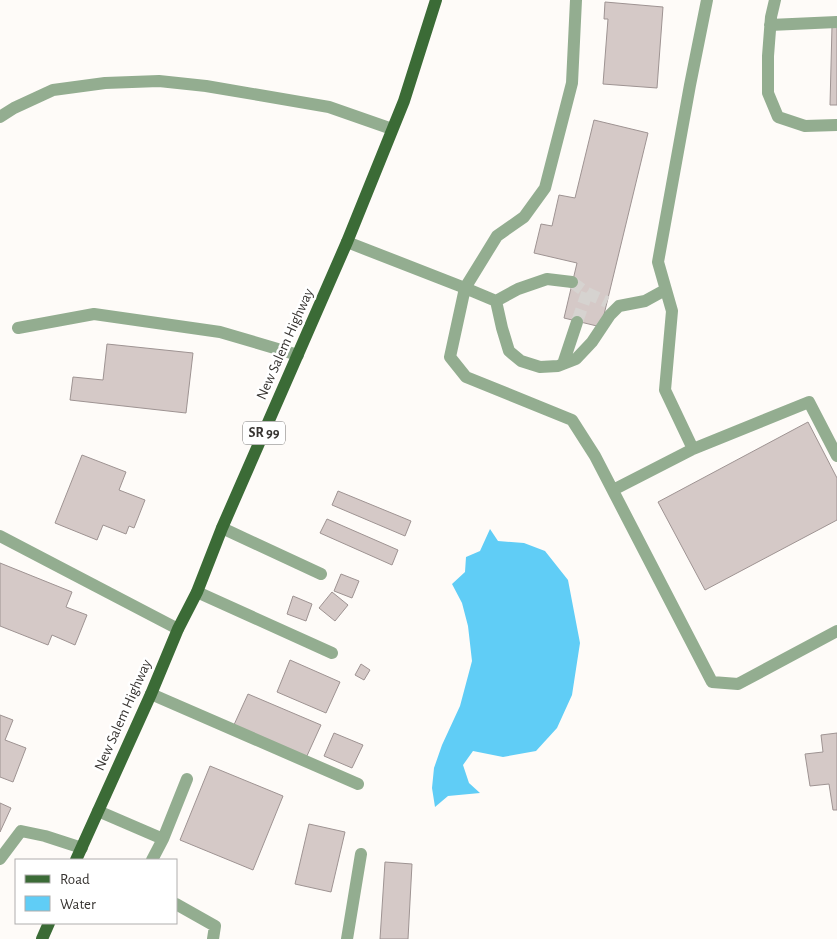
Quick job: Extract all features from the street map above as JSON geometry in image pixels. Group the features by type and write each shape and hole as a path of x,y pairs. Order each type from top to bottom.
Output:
{"main road":[{"name":"New Salem Highway","path":"76,859 196,592 347,242 404,101 436,0"},
{"path":"42,939 49,924"}],"lane":[{"path":"576,0 572,83 545,188 524,217 497,236 465,288 450,357 466,377 572,420 595,456 712,682 738,684 837,630"},
{"path":"693,449 665,390 672,311 658,262 707,0"},
{"path":"775,0 770,25 768,93 778,117 805,126 837,125"},
{"path":"770,25 837,22"},
{"path":"0,117 14,108 53,90 105,83 159,81 206,86 329,107 392,129"},
{"path":"347,242 496,301"},
{"path":"496,301 518,289 547,278 572,282"},
{"path":"496,301 509,351 521,361 540,367 558,366 576,359 592,342 610,315 613,304 645,301 666,290"},
{"path":"18,328 94,314 220,332 298,355"},
{"path":"563,364 577,322"},
{"path":"613,490 693,449 809,402 837,456"},
{"path":"222,528 321,574"},
{"path":"0,536 178,629"},
{"path":"196,592 332,652"},
{"path":"151,694 358,784"},
{"path":"153,859 163,839 187,779"},
{"path":"98,811 163,839"},
{"path":"0,859 21,831 45,836 82,848"},
{"path":"347,939 361,854"},
{"path":"178,905 215,926 213,939"}],"water":[{"path":"490,529 498,541 524,543 545,551 568,580 580,643 572,695 557,728 536,751 503,757 473,751 463,765 469,783 480,793 448,796 435,807 432,788 434,768 442,745 460,706 472,661 468,626 462,603 452,584 465,572 466,557 480,551"}],"building":[{"path":"605,2 663,7 657,88 603,84 608,19 604,19"},
{"path":"832,26 837,26 837,105 830,105"},
{"path":"594,120 648,133 601,327 564,318 577,263 534,253 541,224 552,226 559,195 575,198"},
{"path":"107,344 193,353 186,413 70,400 73,377 103,380"},
{"path":"808,422 837,478 837,520 705,590 658,502"},
{"path":"82,455 126,472 119,490 145,500 134,528 129,526 126,534 103,525 97,540 55,523"},
{"path":"338,491 411,521 405,536 332,505"},
{"path":"327,519 398,550 392,565 320,533"},
{"path":"0,563 72,592 66,607 87,615 75,645 52,635 48,645 0,626"},
{"path":"341,574 359,581 352,598 334,591"},
{"path":"332,592 348,605 335,621 319,608"},
{"path":"293,596 312,604 306,621 287,614"},
{"path":"290,660 340,682 326,713 277,692"},
{"path":"361,664 370,670 364,680 355,675"},
{"path":"248,694 321,725 306,758 233,727"},
{"path":"0,715 13,720 5,740 26,748 13,782 0,777"},
{"path":"334,733 363,745 352,768 324,756"},
{"path":"837,733 837,810 833,810 829,784 810,786 805,754 823,752 821,735"},
{"path":"210,766 283,796 253,870 180,840"},
{"path":"0,803 11,808 0,832"},
{"path":"309,824 345,832 331,892 295,884"},
{"path":"385,862 412,864 408,939 380,939"}],"tunnel":[{"path":"572,282 587,293 577,322"},
{"path":"587,293 607,302"}]}
